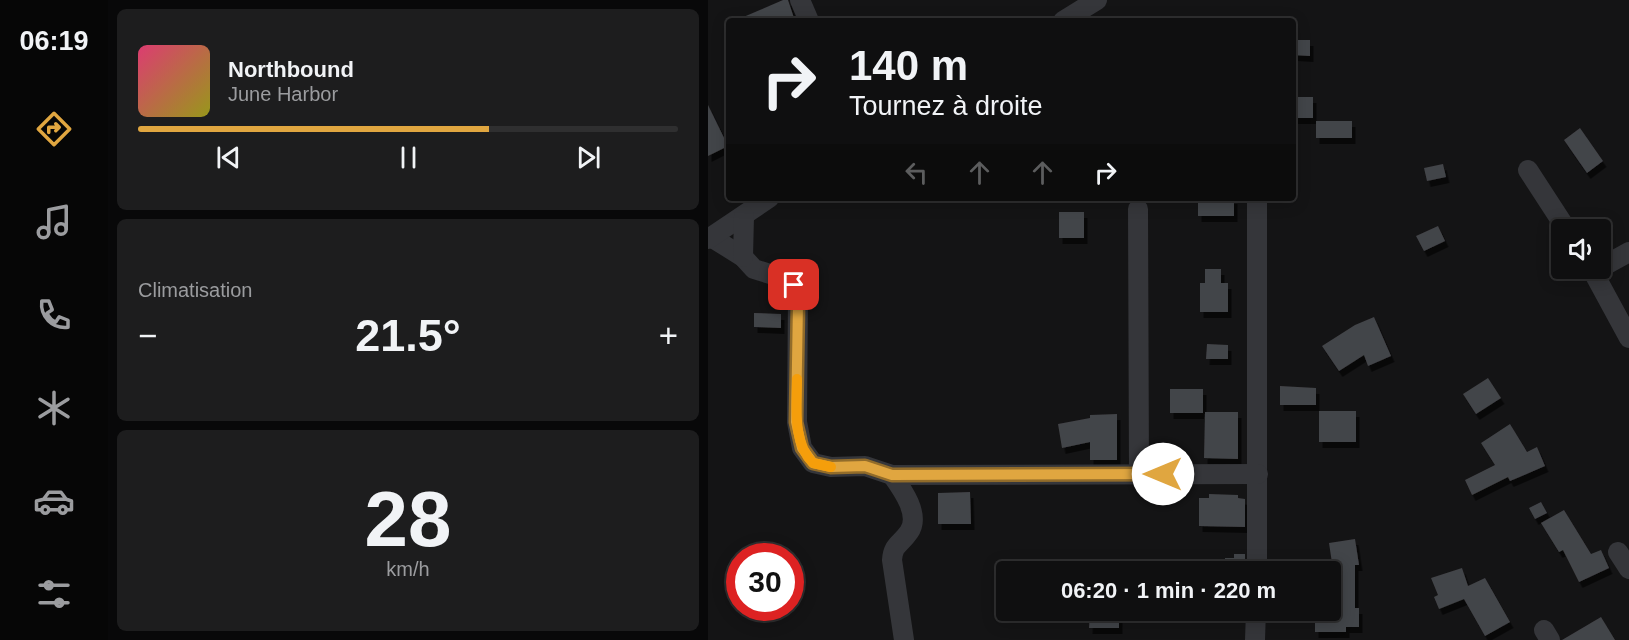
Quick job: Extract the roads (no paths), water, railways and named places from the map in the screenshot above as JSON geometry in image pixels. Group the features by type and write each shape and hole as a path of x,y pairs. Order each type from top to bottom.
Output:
{"street":[{"path":"800,0 807,18"},
{"path":"1068,18 1097,0"},
{"path":"1528,170 1560,219"},
{"path":"765,201 710,238 743,257 754,269 783,278 794,285 798,293 796,422 802,448 806,457 813,463 822,466 865,466 892,475 1258,474"},
{"path":"1257,202 1257,561"},
{"path":"1138,209 1139,474"},
{"path":"743,257 744,216"},
{"path":"1611,261 1629,252"},
{"path":"1601,279 1629,338"},
{"path":"892,475 902,489 912,516 910,531 893,550 892,560 904,640"},
{"path":"1618,552 1629,569"},
{"path":"1255,640 1256,621"}]}
